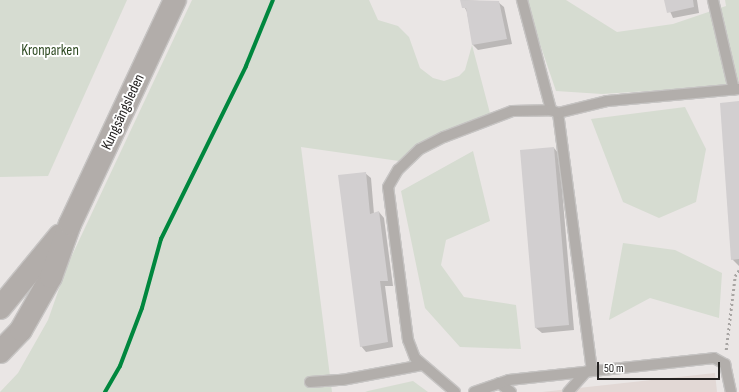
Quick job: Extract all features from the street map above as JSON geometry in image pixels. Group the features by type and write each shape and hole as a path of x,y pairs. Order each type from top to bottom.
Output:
{"main road":[{"name":"Kungsängsleden","path":"0,352 21,330 51,277 70,224 176,0"},
{"name":"Kungsängsleden","path":"0,308 70,224"}],"lane":[{"path":"522,0 555,112 589,371"},
{"path":"455,392 422,365 408,340 388,187 398,170 420,149 444,137 512,111 555,112 607,101 736,89 713,0"},
{"path":"474,392 499,383 589,371 714,358 725,364 731,392"},
{"path":"310,382 342,380 422,365"},
{"path":"568,392 589,371"},
{"path":"499,383 511,392"}],"path":[{"path":"725,364 735,276 739,270"}],"shaded area":[{"path":"715,373 717,392 542,392"}],"green space":[{"name":"Kronparken","path":"0,0 127,0 48,176 0,177"},
{"path":"192,0 369,0 378,20 398,26 409,37 420,68 433,78 444,81 459,76 465,70 472,45 491,117 444,137 406,162 301,147 332,392 0,392 18,373 48,320 67,266"},
{"path":"525,0 566,0 617,32 673,24 726,6 725,0 739,0 739,85 602,94 556,91"},
{"path":"685,107 706,149 696,202 659,218 623,202 591,119"},
{"path":"473,151 490,221 446,240 441,265 464,297 516,305 521,349 460,347 425,308 401,191"},
{"path":"623,243 675,250 722,273 719,318 650,298 609,320"},
{"path":"413,381 428,392 365,392 368,391"}],"building":[{"path":"460,0 499,1 507,39 472,45 466,8 462,8"},
{"path":"664,0 693,0 694,7 667,13"},
{"path":"739,101 739,259 731,260 720,103"},
{"path":"554,147 569,325 535,328 520,150"},
{"path":"366,172 370,214 379,211 388,281 380,281 388,342 360,347 338,175"}],"cycle path":[{"path":"105,392 120,366 142,308 161,239 246,66 273,0"}]}
